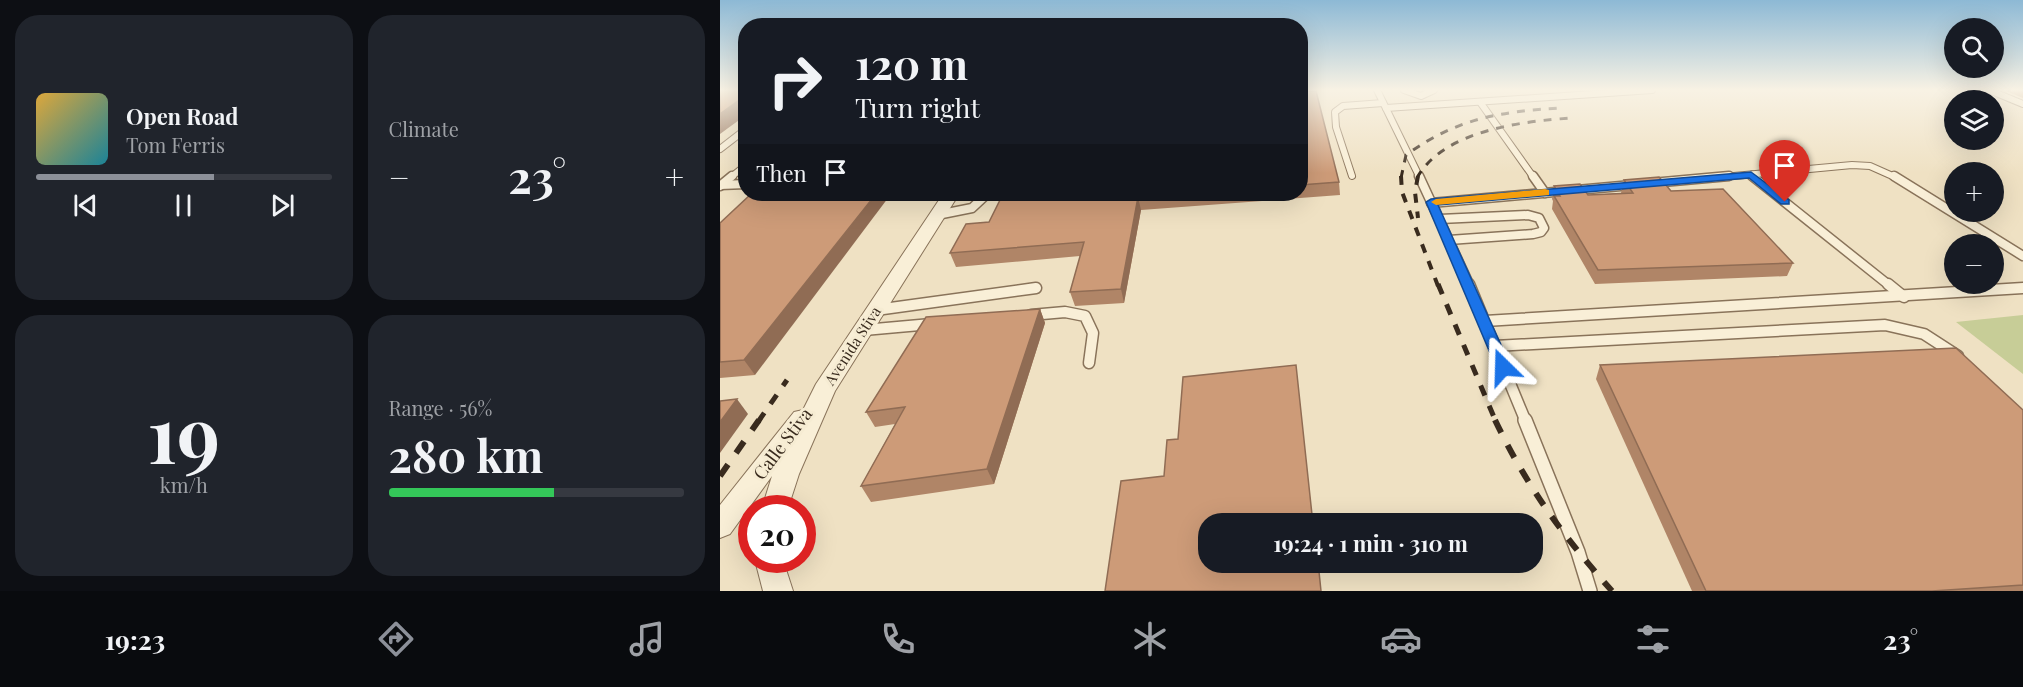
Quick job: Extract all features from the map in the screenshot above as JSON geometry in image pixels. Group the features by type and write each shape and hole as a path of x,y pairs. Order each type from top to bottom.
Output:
{"street":[{"name":"Avenida Stiva","path":"779,495 786,474 824,390 946,201"},
{"name":"Calle Stiva","path":"720,526 824,390"},
{"path":"773,573 778,591"}],"lane":[{"path":"1335,118 1336,127 1352,176"},
{"path":"1390,118 1440,219 1485,321 1578,552 1590,591"},
{"path":"1491,118 1545,193"},
{"path":"720,149 738,135"},
{"path":"1648,184 1852,165 1881,169 1906,182 2023,256"},
{"path":"720,186 738,171"},
{"path":"1751,175 1904,297"},
{"path":"720,186 738,185"},
{"path":"1431,202 1637,185"},
{"path":"937,215 967,211 982,201"},
{"path":"1440,219 1528,215 1539,218 1544,228 1541,232 1533,234 1449,240"},
{"path":"876,310 1036,288"},
{"path":"1485,321 2023,288"},
{"path":"1020,316 1065,312 1085,316 1094,327 1095,339 1089,363"},
{"path":"862,331 942,323"},
{"path":"1495,346 1885,325 1922,332 1940,341 1965,362"}],"green space":[{"path":"2023,315 2023,374 1956,322"}],"building":[{"path":"1308,118 1323,118 1339,182 1308,184"},
{"path":"1659,177 1671,191 1723,189 1793,263 1598,270 1554,196 1560,196 1554,186 1580,184 1588,195 1633,193 1624,180"},
{"path":"744,201 870,201 744,360 720,362 720,223"},
{"path":"1000,201 1137,201 1121,289 1070,292 1084,242 950,253 966,224 989,222"},
{"path":"1040,309 987,469 861,486 905,407 866,412 926,317"},
{"path":"1956,348 2023,410 2023,585 1932,591 1706,591 1600,365"},
{"path":"1296,365 1312,513 1198,513 1198,573 1319,573 1321,591 1105,591 1121,481 1164,476 1167,440 1178,439 1183,377"},
{"path":"737,399 720,422 720,401"}],"railway":[{"path":"1401,178 1406,155 1443,132 1486,118"},
{"path":"1418,177 1429,162 1445,149 1465,139 1509,126 1572,118"},
{"path":"1418,177 1415,192 1418,218"},
{"path":"1401,178 1402,192 1438,286"},
{"path":"1438,284 1496,422"},
{"path":"758,422 787,380"},
{"path":"720,476 759,420"},
{"path":"1496,422 1547,510 1612,591"}],"slow traffic":[{"path":"1436,202 1545,193"}],"route":[{"path":"1503,367 1485,321 1431,202 1751,175 1785,202"}]}
